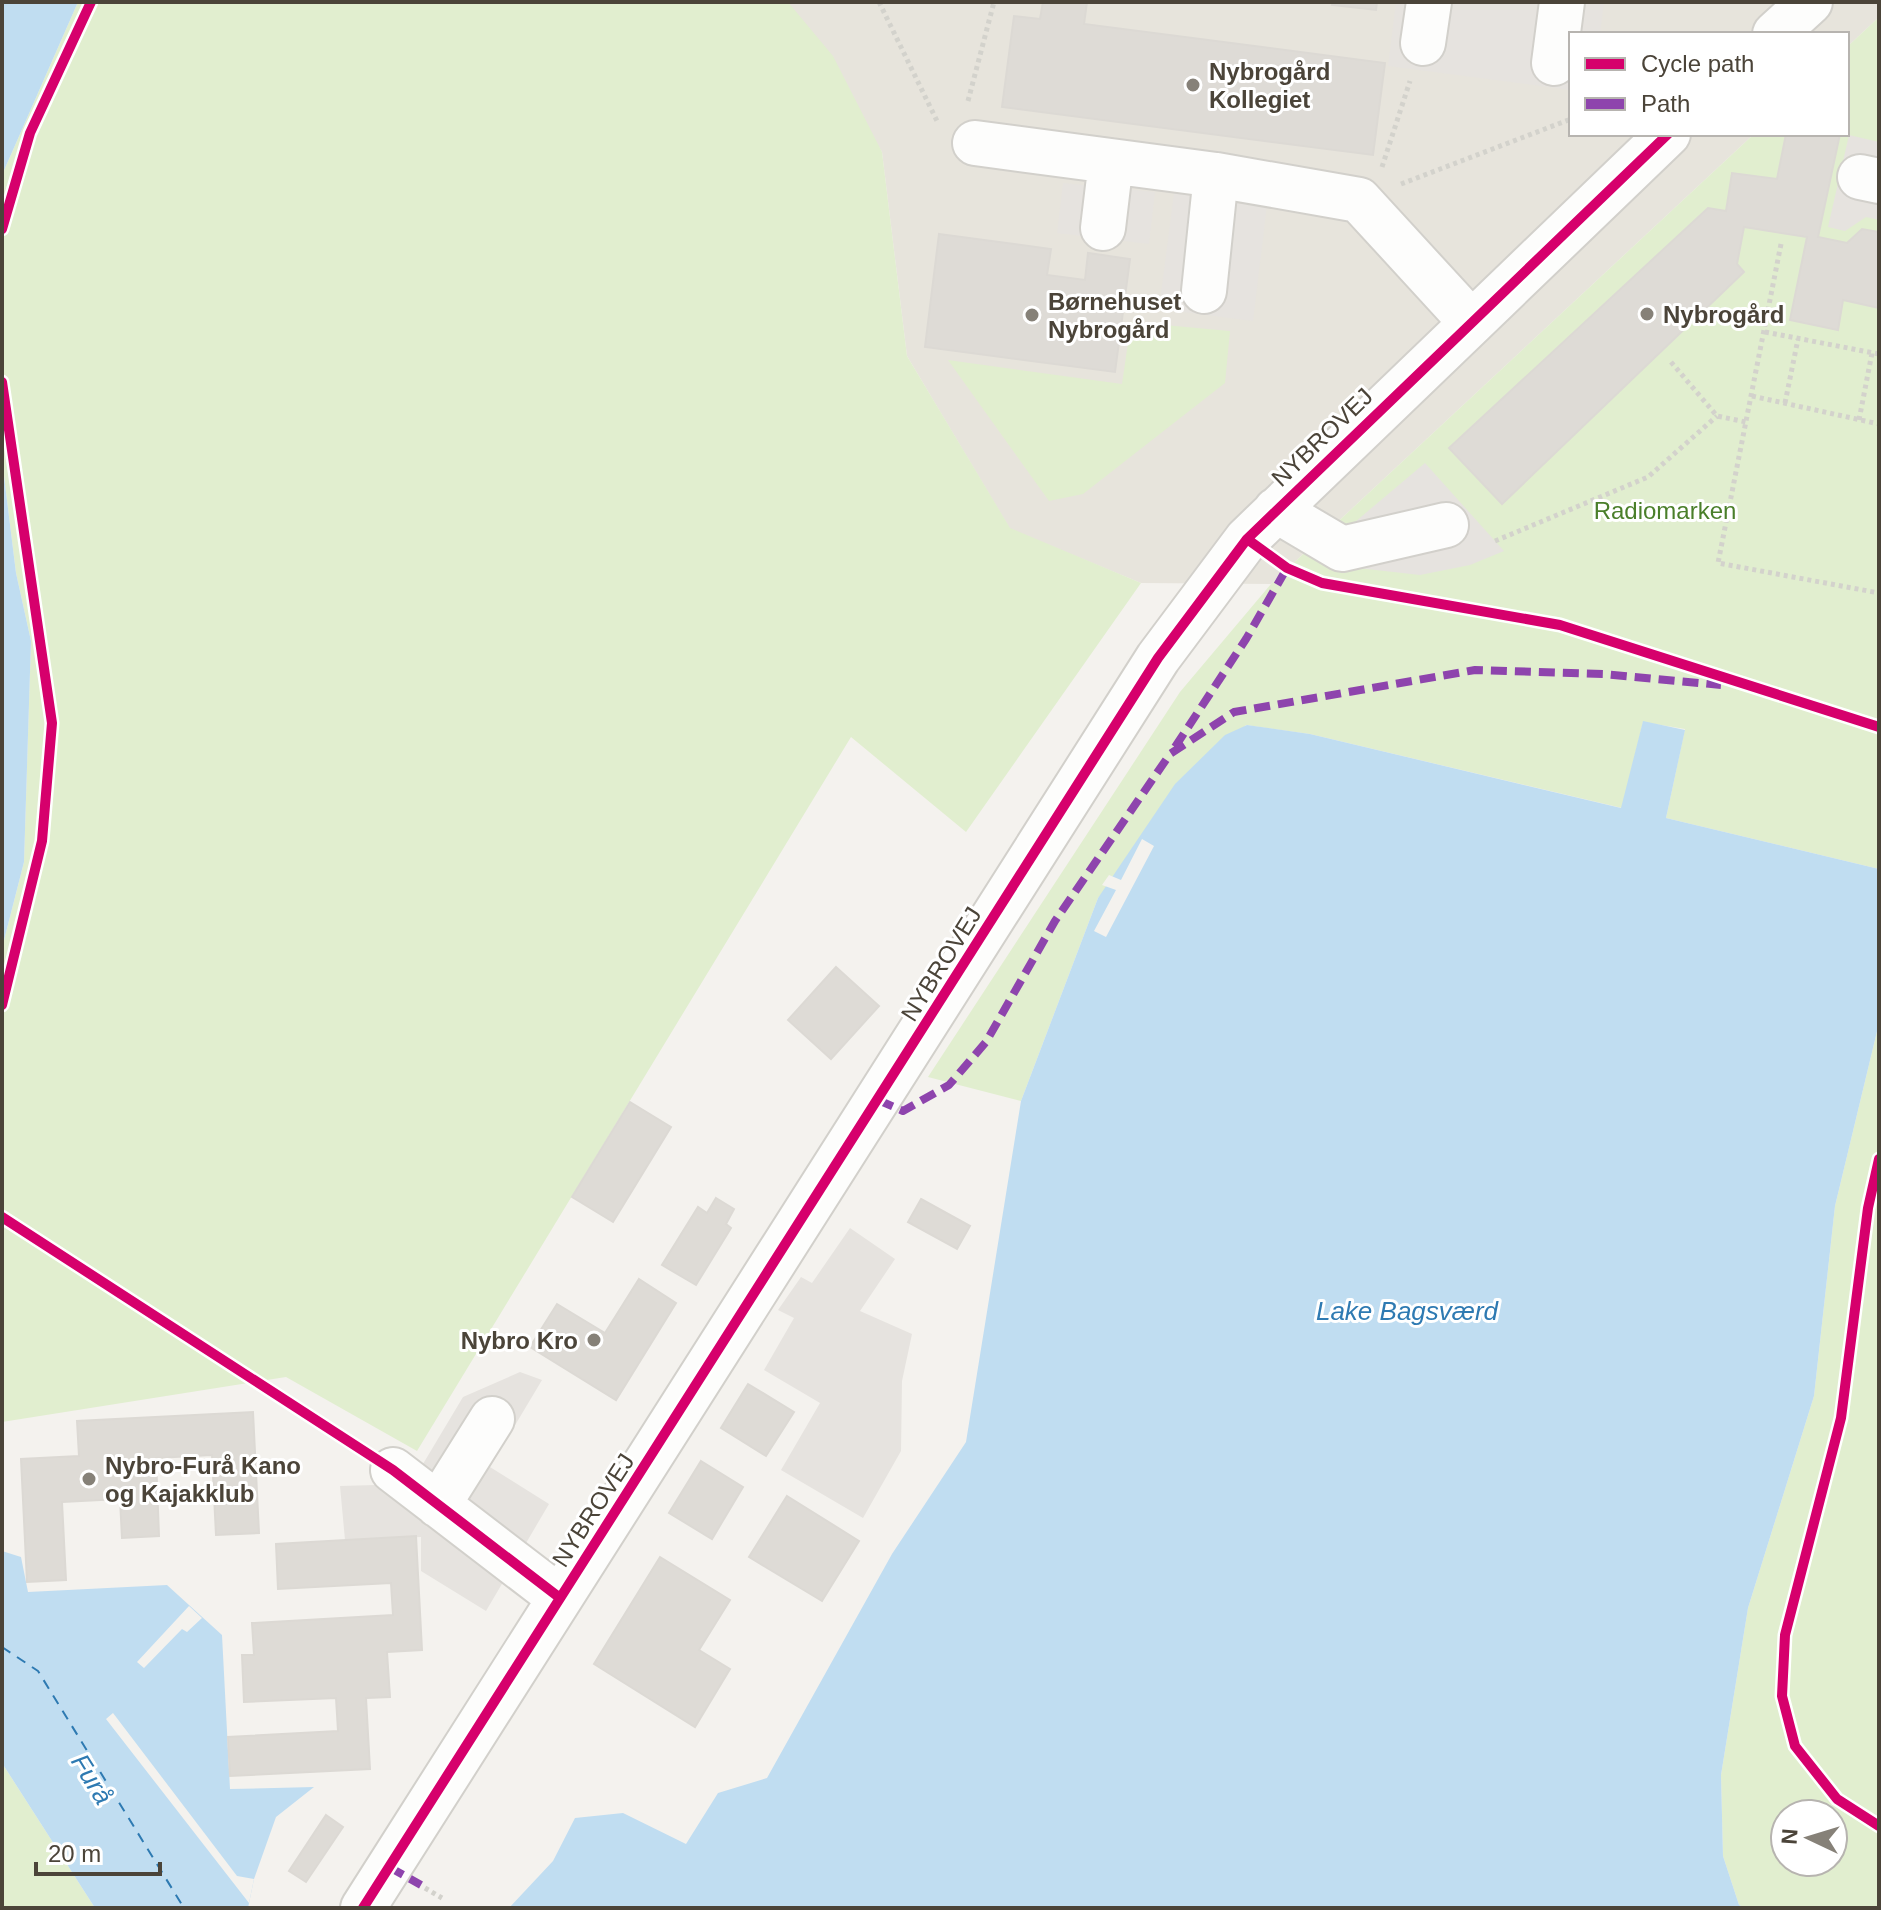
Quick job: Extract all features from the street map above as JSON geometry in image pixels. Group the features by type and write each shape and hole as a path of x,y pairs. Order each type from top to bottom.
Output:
{"street":[{"path":"1554,63 1562,2"},
{"name":"NYBROVEJ","path":"363,1908 1158,658 1247,539 1666,136"},
{"path":"967,140 1216,175 1359,200 1471,322"},
{"path":"1103,228 1111,161"},
{"path":"1204,291 1216,175"},
{"path":"1276,510 1342,549 1446,525"},
{"path":"438,1505 492,1419"},
{"path":"393,1470 560,1598"}],"path":[{"path":"879,2 942,131 967,140 994,2"},
{"path":"1359,200 1378,177 1426,23"},
{"path":"1359,200 1569,120"},
{"path":"1781,244 1718,563 1879,593"},
{"path":"1765,332 1876,354 1859,420"},
{"path":"1785,403 1798,339"},
{"path":"1671,362 1717,416 1746,422"},
{"path":"1752,396 1879,424"},
{"path":"1495,541 1648,477 1717,416"},
{"path":"421,1885 442,1898"}],"shaded area":[{"path":"788,2 1879,2 1879,17 1849,45 1849,32 1569,32 1569,136 1752,136 1271,584 1141,583 1010,529 907,356 882,152"},
{"path":"1396,2 1604,2 1600,32 1569,32 1569,90 1388,66"},
{"path":"1849,135 1879,142 1879,220 1866,217 1845,231 1828,227"},
{"path":"1063,183 1155,192 1149,244 1057,233"},
{"path":"1174,193 1267,205 1253,321 1159,309"},
{"path":"1425,463 1504,551 1470,565 1420,575 1358,568 1317,554"},
{"path":"850,1228 895,1259 860,1311 912,1334 902,1381 901,1451 863,1518 781,1470 820,1403 764,1370 794,1318 778,1310 801,1277 812,1283"},
{"path":"520,1372 542,1380 490,1467 549,1504 486,1611 421,1571 421,1537 345,1540 340,1486 411,1484 463,1397"}],"green space":[{"path":"78,2 788,2 833,56 882,152 907,356 1010,528 1141,583 966,832 851,737 417,1451 286,1377 2,1422 2,948 24,862 31,641 16,573 2,460 2,175"},
{"name":"Radiomarken","path":"1879,17 1879,869 1666,818 1685,729 1643,722 1622,808 1310,734 1246,725 1098,898 1021,1101 928,1077 1180,692 1271,584 1752,136 1849,136 1849,45"},
{"path":"1131,322 1230,331 1225,383 1083,494 1049,501 948,360 1122,384"},
{"path":"1879,1023 1879,1908 1746,1908 1739,1905 1723,1856 1721,1775 1748,1608 1814,1396 1835,1206"},
{"path":"2,1763 95,1908 2,1908"}],"water":[{"path":"2,2 78,2 2,175"},
{"path":"2,460 16,573 31,641 24,862 2,948"},
{"name":"Lake Bagsværd","path":"1643,721 1685,730 1666,818 1879,869 1879,1023 1835,1206 1814,1396 1748,1608 1721,1775 1723,1856 1739,1905 1746,1908 509,1908 553,1861 575,1818 623,1813 686,1844 718,1793 767,1778 892,1554 966,1442 1021,1101 1098,898 1175,784 1225,735 1247,725 1310,734 1621,808"},
{"name":"Furå","path":"2,1551 21,1557 28,1592 167,1585 222,1635 230,1789 314,1787 276,1817 254,1879 248,1908 95,1908 2,1763"}],"pier":[{"path":"1142,839 1154,846 1106,937 1094,931 1116,890 1102,885 1109,875 1121,880"},
{"path":"189,1606 202,1618 187,1632 182,1629 144,1668 137,1662"},
{"path":"113,1713 237,1876 254,1879 249,1903 106,1719"}],"building":[{"name":"Nybrogård Kollegiet","path":"1043,2 1087,2 1084,24 1385,63 1373,155 1002,107 1014,16 1040,19"},
{"path":"1333,2 1377,2 1376,10 1332,5"},
{"name":"Nybrogård","path":"1786,136 1840,136 1818,237 1847,243 1862,229 1879,232 1879,308 1843,300 1838,330 1790,320 1807,237 1744,227 1737,264 1744,272 1502,504 1449,448 1708,208 1726,211 1732,173 1777,179"},
{"path":"939,234 1051,249 1047,275 1085,280 1088,253 1130,259 1115,372 925,347"},
{"path":"836,967 879,1006 831,1059 788,1020"},
{"path":"630,1102 671,1127 613,1222 572,1197"},
{"path":"716,1198 734,1209 726,1224 731,1228 696,1285 662,1265 698,1207 707,1213"},
{"path":"921,1199 970,1226 957,1249 908,1222"},
{"name":"Nybro Kro","path":"639,1279 676,1303 616,1400 530,1347 557,1304 605,1333"},
{"path":"748,1384 794,1412 766,1456 721,1428"},
{"name":"Nybro-Furå Kano og Kajakklub","path":"253,1412 259,1533 216,1535 212,1455 156,1458 159,1536 122,1538 120,1499 62,1502 66,1580 27,1582 21,1459 79,1456 77,1421"},
{"path":"701,1461 743,1487 712,1539 669,1513"},
{"path":"787,1496 859,1541 822,1601 749,1557"},
{"path":"416,1536 422,1650 387,1652 390,1697 366,1698 370,1769 230,1776 228,1737 338,1731 336,1698 244,1702 242,1655 254,1655 252,1623 393,1615 391,1583 278,1589 276,1544"},
{"path":"660,1557 730,1600 699,1650 730,1669 695,1727 594,1664"},
{"path":"326,1815 343,1827 306,1882 289,1871"}],"ferry route":[{"path":"2,1647 38,1671 184,1908"}],"marked path":[{"path":"1175,747 1246,639 1287,568"},
{"path":"878,1100 903,1111 949,1085 986,1042 1055,921 1170,754 1234,712 1475,670 1603,674 1721,685"},
{"path":"389,1867 421,1885"}],"cycle path":[{"path":"2,229 30,133 91,2"},
{"path":"363,1908 1158,658 1247,539 1666,136"},
{"path":"2,382 52,723 42,841 2,1005"},
{"path":"1247,539 1287,568 1322,583 1560,625 1879,727"},
{"path":"1879,1159 1868,1208 1841,1418 1785,1635 1782,1696 1795,1746 1837,1799 1879,1826"},
{"path":"2,1217 393,1470 560,1598"}],"place":[{"name":"Nybrogård Kollegiet","path":"1193,85"},
{"name":"Nybrogård","path":"1647,314"},
{"name":"Børnehuset Nybrogård","path":"1032,315"},
{"name":"Nybro Kro","path":"594,1340"},
{"name":"Nybro-Furå Kano og Kajakklub","path":"89,1479"}]}
